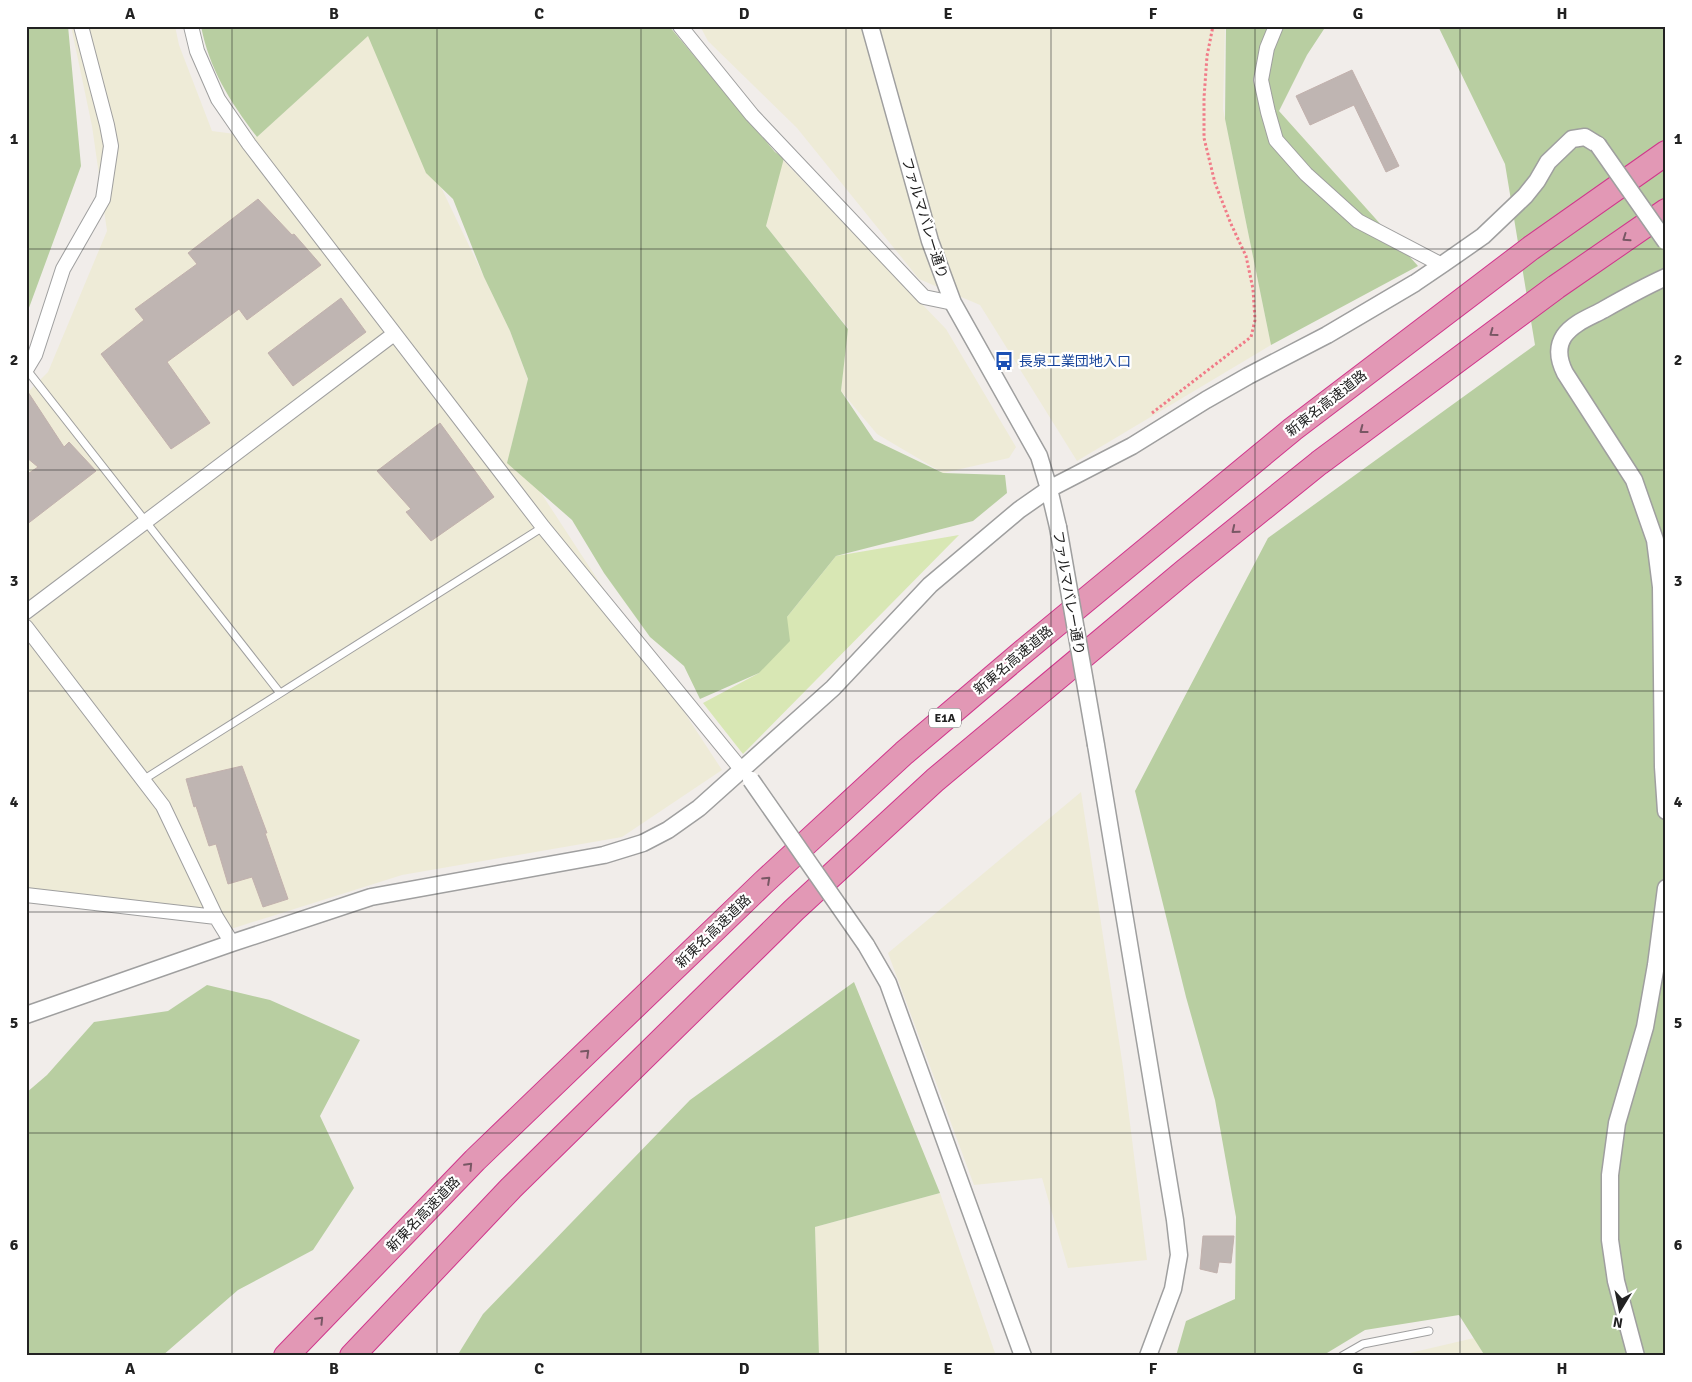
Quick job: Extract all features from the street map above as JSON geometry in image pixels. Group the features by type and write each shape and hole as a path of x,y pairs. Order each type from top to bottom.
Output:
{"highway":[{"name":"新東名高速道路","path":"286,1356 475,1160 758,888 904,753 1039,638 1293,428 1532,248 1666,152"},
{"path":"352,1356 511,1188 794,910 935,780 1185,571 1319,463 1540,298 1666,211"}],"street":[{"path":"27,370 35,355 63,270 103,199 111,146 81,26"},
{"path":"190,26 196,51 218,99 249,144 543,527 746,775 866,945 888,983 1023,1356"},
{"path":"680,26 752,115 924,297 953,303"},
{"name":"ファルマバレー通り","path":"870,26 930,241 953,303 1039,456 1058,527 1175,1220 1179,1255 1173,1289 1148,1356"},
{"path":"1276,26 1267,48 1262,80 1276,140 1306,174 1358,221 1442,265"},
{"path":"26,1015 371,897 604,855 643,843 668,830 746,775 833,688 930,585 1019,510 1049,489 1132,446 1248,376 1327,335 1442,265 1483,236 1526,196 1548,162 1572,139 1585,137 1598,146 1666,242"},
{"path":"1666,278 1576,324 1564,336 1559,348 1559,360 1564,373 1634,480 1655,540 1661,587 1663,767 1666,811"},
{"path":"26,612 394,334"},
{"path":"26,626 163,806 216,917 232,943"},
{"path":"1636,1356 1616,1281 1610,1240 1610,1175 1617,1123 1645,1027 1656,965 1666,888"},
{"path":"26,895 216,917"}],"lane":[{"path":"27,370 280,693"},
{"path":"143,780 543,527"},
{"path":"1342,1356 1364,1344 1429,1331"}],"path":[{"path":"1151,414 1251,337 1255,320 1253,289 1246,256 1215,183 1204,138 1207,56 1213,26"}],"shaded area":[{"path":"71,26 175,26 179,45 212,131 257,137 368,35 510,331 528,380 511,447 722,770 622,837 402,875 234,928 26,888 26,394 48,372 107,231 92,126"},
{"path":"700,26 1225,26 1223,109 1271,345 1077,461 980,305 919,279 797,128 708,41"},
{"path":"775,152 946,329 1016,447 1009,458 943,473 877,434 841,391 848,328 766,226"},
{"path":"1081,792 1123,1067 1147,1260 1068,1268 1042,1178 974,1185 888,953"},
{"path":"940,1193 996,1356 818,1356 815,1227"},
{"path":"1474,1338 1485,1356 1397,1356"}],"green space":[{"path":"26,26 68,26 81,166 26,316"},
{"path":"201,26 669,26 775,152 784,158 766,226 848,329 841,391 874,440 943,473 1005,475 1007,493 973,521 836,556 787,617 790,641 759,673 700,699 684,666 650,637 604,573 572,520 507,463 528,379 510,331 484,277 453,199 426,173 368,36 257,137 222,85 209,57"},
{"path":"1226,26 1326,26 1307,55 1279,111 1418,266 1271,345 1225,119"},
{"path":"1438,26 1666,26 1666,1356 1485,1356 1459,1315 1365,1330 1322,1356 1176,1356 1186,1321 1235,1299 1236,1217 1215,1100 1186,997 1135,791 1268,538 1535,345 1505,164"},
{"path":"959,535 743,754 703,703 759,673 787,617 836,556"},
{"path":"854,982 940,1193 815,1227 819,1356 457,1356 483,1314 690,1100"},
{"path":"207,985 270,1000 360,1040 320,1116 354,1188 313,1250 238,1290 162,1356 26,1356 26,1093 47,1075 94,1022 168,1011"}],"building":[{"path":"1352,70 1399,166 1386,172 1354,105 1310,125 1296,96"},
{"path":"258,199 292,235 294,234 321,265 247,320 239,309 167,362 210,423 171,449 101,354 144,320 135,309 197,264 188,253"},
{"path":"341,298 366,332 293,386 268,353"},
{"path":"26,389 64,447 69,442 96,471 26,525 26,475 38,467 26,457"},
{"path":"440,423 494,497 431,541 406,512 411,509 377,471"},
{"path":"242,766 267,833 265,833 288,899 263,907 252,877 228,884 216,844 209,846 196,806 194,807 186,779"},
{"path":"1203,1236 1234,1236 1231,1263 1219,1262 1217,1273 1200,1269"}],"place":[{"name":"長泉工業団地入口","path":"1004,361"}]}
